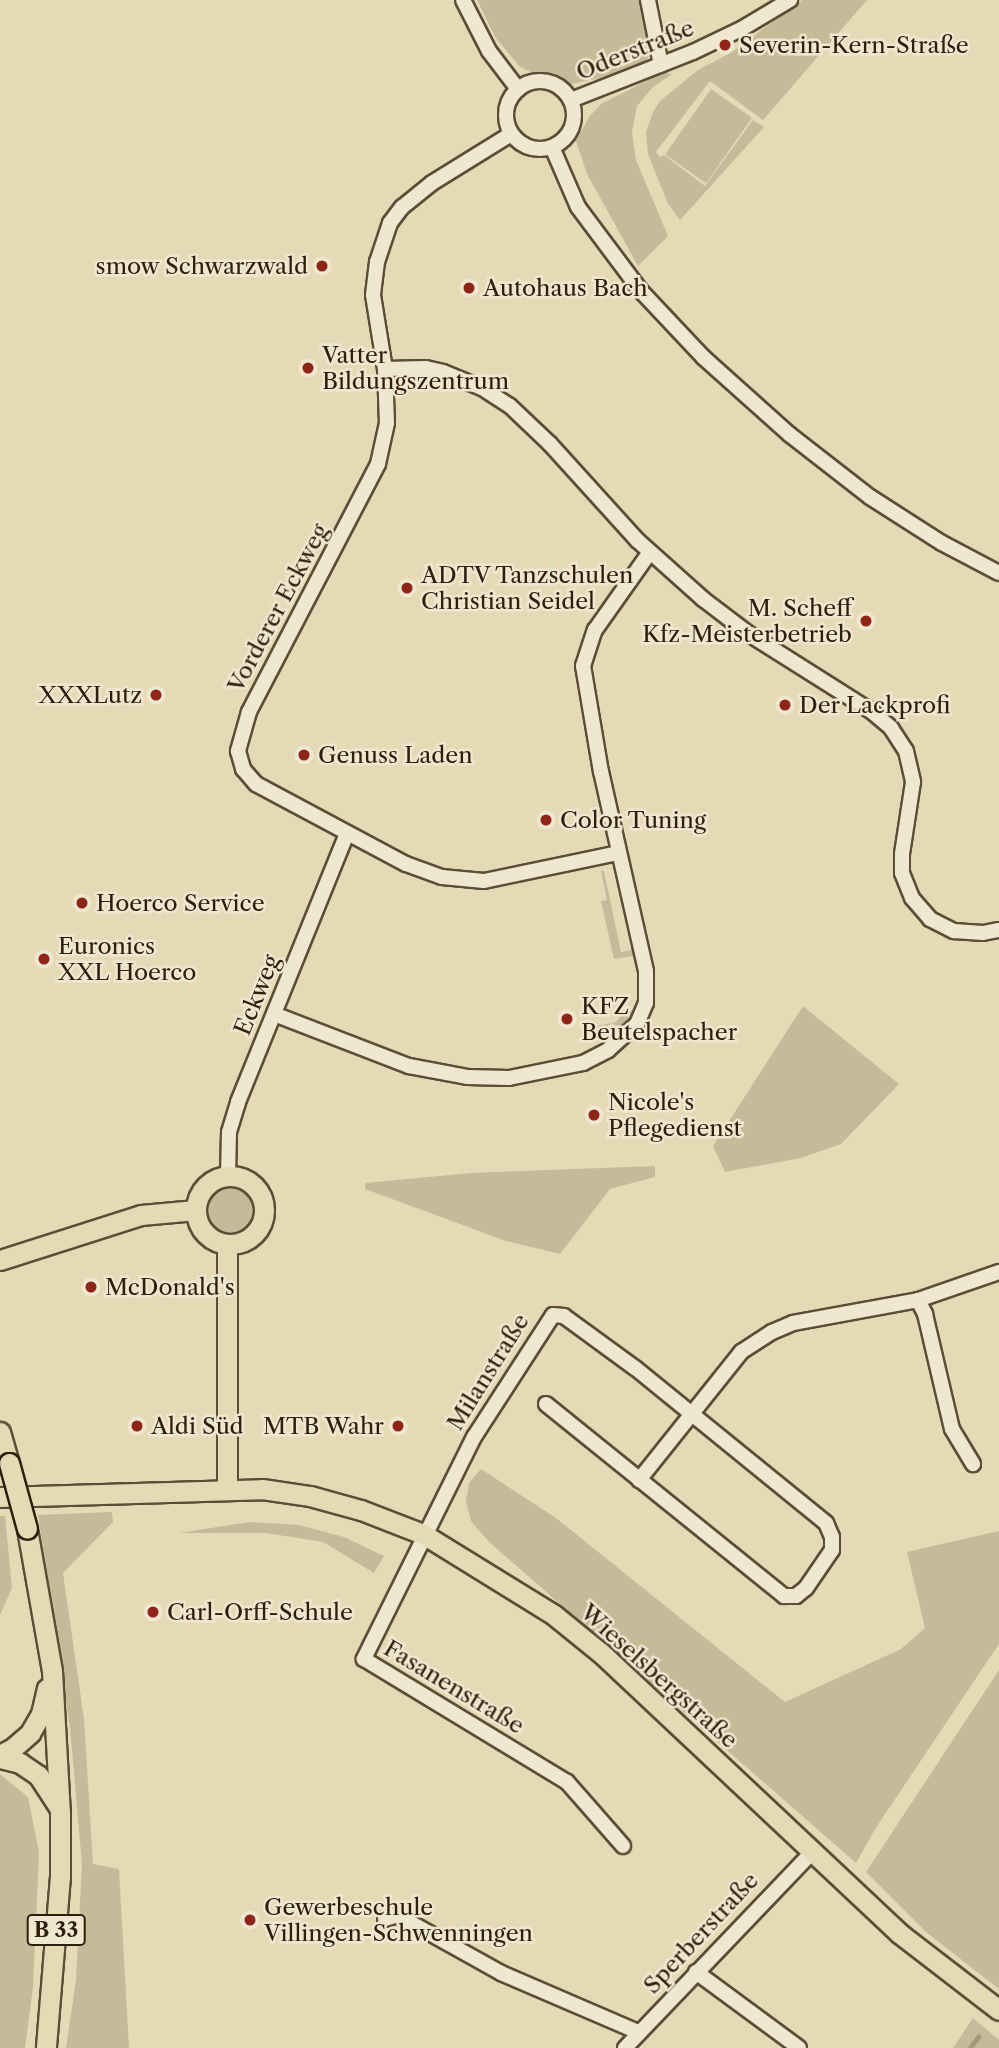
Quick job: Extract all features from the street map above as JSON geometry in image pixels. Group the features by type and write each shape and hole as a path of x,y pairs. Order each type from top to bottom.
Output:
{"main road":[{"path":"228,1176 241,1178 253,1185 261,1196 264,1209 257,1231 248,1239 226,1244 217,1242 201,1229 196,1210 197,1200 209,1183 228,1176"},
{"path":"4,1262 79,1233 141,1215 196,1210"},
{"path":"226,1244 227,1488"},
{"name":"B 33","path":"0,1432 27,1529 52,1671 61,1812 58,1900 46,2048"},
{"name":"Wieselsbergstraße","path":"0,1497 262,1489 310,1496 361,1510 423,1534 495,1576 573,1630 899,1933 999,2010"},
{"path":"0,1756 23,1741 36,1724 52,1671"},
{"path":"0,1756 20,1763 38,1775 51,1791 61,1812"}],"street":[{"path":"463,0 489,51 518,89"},
{"path":"649,0 661,65"},
{"name":"Oderstraße","path":"570,100 661,65 743,28 790,0"},
{"path":"532,82 547,82 561,88 570,100 574,114 572,128 564,139 552,147 530,147 511,134 506,110 518,89 532,82"},
{"name":"Vorderer Eckweg","path":"511,134 432,183 402,207 390,223 377,262 373,295 385,369 387,423 376,471 249,712 238,751 243,769 256,784 406,864 442,877 484,881 618,853"},
{"path":"552,147 579,207 640,290 704,358 789,434 870,496 942,543 999,573"},
{"path":"385,369 426,368 443,372 482,388 510,406 534,427 601,504 650,552 749,634 891,728 906,751 913,782 902,863 902,873 912,898 930,919 954,931 983,933 999,929"},
{"path":"274,1014 409,1066 467,1077 509,1078 583,1063 630,1032 646,1003 646,971 588,708 583,666 595,630 650,552"},
{"name":"Eckweg","path":"228,1176 229,1132 237,1102 347,834"},
{"path":"639,1480 741,1352 772,1332 793,1322 918,1300 999,1272"},
{"path":"918,1300 925,1314 952,1429 973,1464"},
{"name":"Milanstraße","path":"423,1534 474,1437 553,1315 564,1316 586,1330 691,1416 832,1520 832,1550 806,1588 796,1595 785,1595 546,1404"},
{"name":"Fasanenstraße","path":"423,1534 363,1659 567,1782 623,1846"},
{"name":"Sperberstraße","path":"625,2048 812,1852"},
{"path":"385,1919 397,1915 492,1969 638,2032"},
{"path":"695,1972 799,2048"}],"shaded area":[{"path":"477,0 642,0 652,50 646,62 610,76 571,84 551,74 535,74 520,67 495,37"},
{"path":"802,0 867,0 763,120 710,81 656,152 660,157 664,155 705,186 753,120 764,127 680,220 668,204 648,154 646,132 653,112 660,101 698,70 732,52"},
{"path":"664,72 672,74 653,87 637,106 632,132 636,160 668,236 638,266 587,174 576,141 589,117 601,104"},
{"path":"711,89 752,118 706,183 665,155"},
{"path":"601,871 604,871 621,952 632,950 634,956 614,959 601,901 607,900"},
{"path":"803,1006 899,1084 841,1144 801,1158 725,1172 713,1146"},
{"path":"626,1008 634,1012 620,1030 612,1023 593,1038 591,1027 616,1022"},
{"path":"655,1166 655,1177 610,1189 560,1254 506,1241 365,1189 365,1183 471,1173"},
{"path":"230,1187 246,1194 253,1210 246,1226 230,1233 214,1226 207,1210 214,1194"},
{"path":"481,1469 556,1518 785,1702 901,1649 925,1628 907,1552 999,1531 999,1644 877,1826 856,1863 489,1542 471,1521 466,1502 469,1483"},
{"path":"112,1512 113,1522 63,1573 84,1719 93,1864 119,1869 129,2048 66,2048 76,1980 82,1864 70,1728 38,1515"},
{"path":"0,1516 5,1516 12,1588 0,1615"},
{"path":"250,1522 299,1525 344,1537 384,1556 374,1573 323,1542 265,1533 179,1533"},
{"path":"999,1670 999,1989 926,1932 866,1872"},
{"path":"0,1774 28,1797 39,1852 33,1987 25,2048 0,2048"},
{"path":"973,2018 999,2040 999,2048 953,2048"}],"waterway":[{"path":"970,2048 978,2037"}],"place":[{"name":"Severin-Kern-Straße","path":"725,45"},
{"name":"smow Schwarzwald","path":"322,266"},
{"name":"Autohaus Bach","path":"469,288"},
{"name":"Vatter Bildungszentrum","path":"308,368"},
{"name":"ADTV Tanzschulen Christian Seidel","path":"407,588"},
{"name":"M. Scheff Kfz-Meisterbetrieb","path":"866,621"},
{"name":"XXXLutz","path":"156,695"},
{"name":"Der Lackprofi","path":"785,705"},
{"name":"Genuss Laden","path":"304,755"},
{"name":"Color Tuning","path":"546,820"},
{"name":"Hoerco Service","path":"82,903"},
{"name":"Euronics XXL Hoerco","path":"44,959"},
{"name":"KFZ Beutelspacher","path":"567,1019"},
{"name":"Nicole's Pflegedienst","path":"594,1115"},
{"name":"McDonald's","path":"91,1287"},
{"name":"Aldi Süd","path":"137,1426"},
{"name":"MTB Wahr","path":"398,1426"},
{"name":"Carl-Orff-Schule","path":"153,1612"},
{"name":"Gewerbeschule Villingen-Schwenningen","path":"250,1920"}]}
